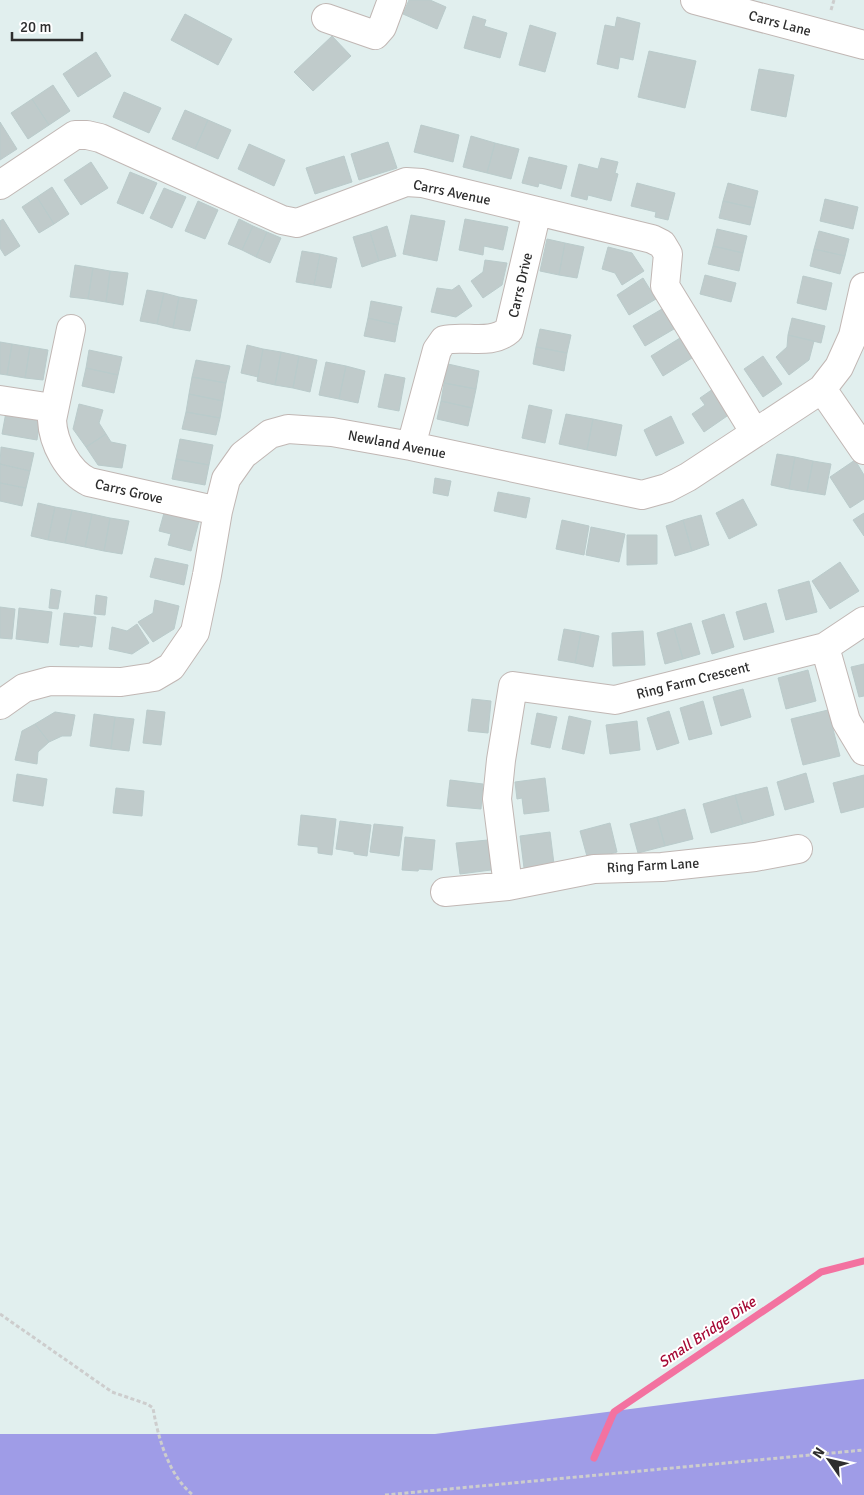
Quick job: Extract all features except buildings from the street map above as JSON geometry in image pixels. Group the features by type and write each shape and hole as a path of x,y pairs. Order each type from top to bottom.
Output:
{"street":[{"path":"326,18 375,35 382,27 392,0"},
{"name":"Carrs Lane","path":"695,0 864,44"},
{"name":"Carrs Avenue","path":"0,185 75,136 87,135 100,138 282,220 297,223 406,182 422,183 652,239 662,244 668,254 665,286 755,433"},
{"name":"Carrs Drive","path":"411,446 437,350 444,340 453,338 494,338 502,336 508,330 513,316 537,211"},
{"name":"Newland Avenue","path":"0,705 24,688 50,681 121,682 154,677 171,667 195,632 226,479 244,456 270,434 288,429 305,429 411,446 642,495 667,488 688,477 822,389 839,367 853,336 864,287"},
{"name":"Carrs Grove","path":"72,329 53,408 52,428 66,462 80,478 89,482 218,511"},
{"path":"822,389 864,450"},
{"path":"0,400 53,408"},
{"name":"Ring Farm Crescent","path":"508,886 497,799 501,760 513,686 615,700 824,648 864,621"},
{"path":"824,648 846,721 864,751"},
{"name":"Ring Farm Lane","path":"444,892 508,886 594,869 671,866 755,857 798,849"}],"path":[{"path":"0,1314 112,1392 147,1404 153,1408 162,1449 184,1488 194,1495"},
{"path":"385,1495 864,1450"}],"shaded area":[{"path":"864,1379 864,1495 0,1495 0,1434 435,1434"}],"waterway":[{"name":"Small Bridge Dike","path":"594,1458 614,1412 821,1272 864,1261"}]}
